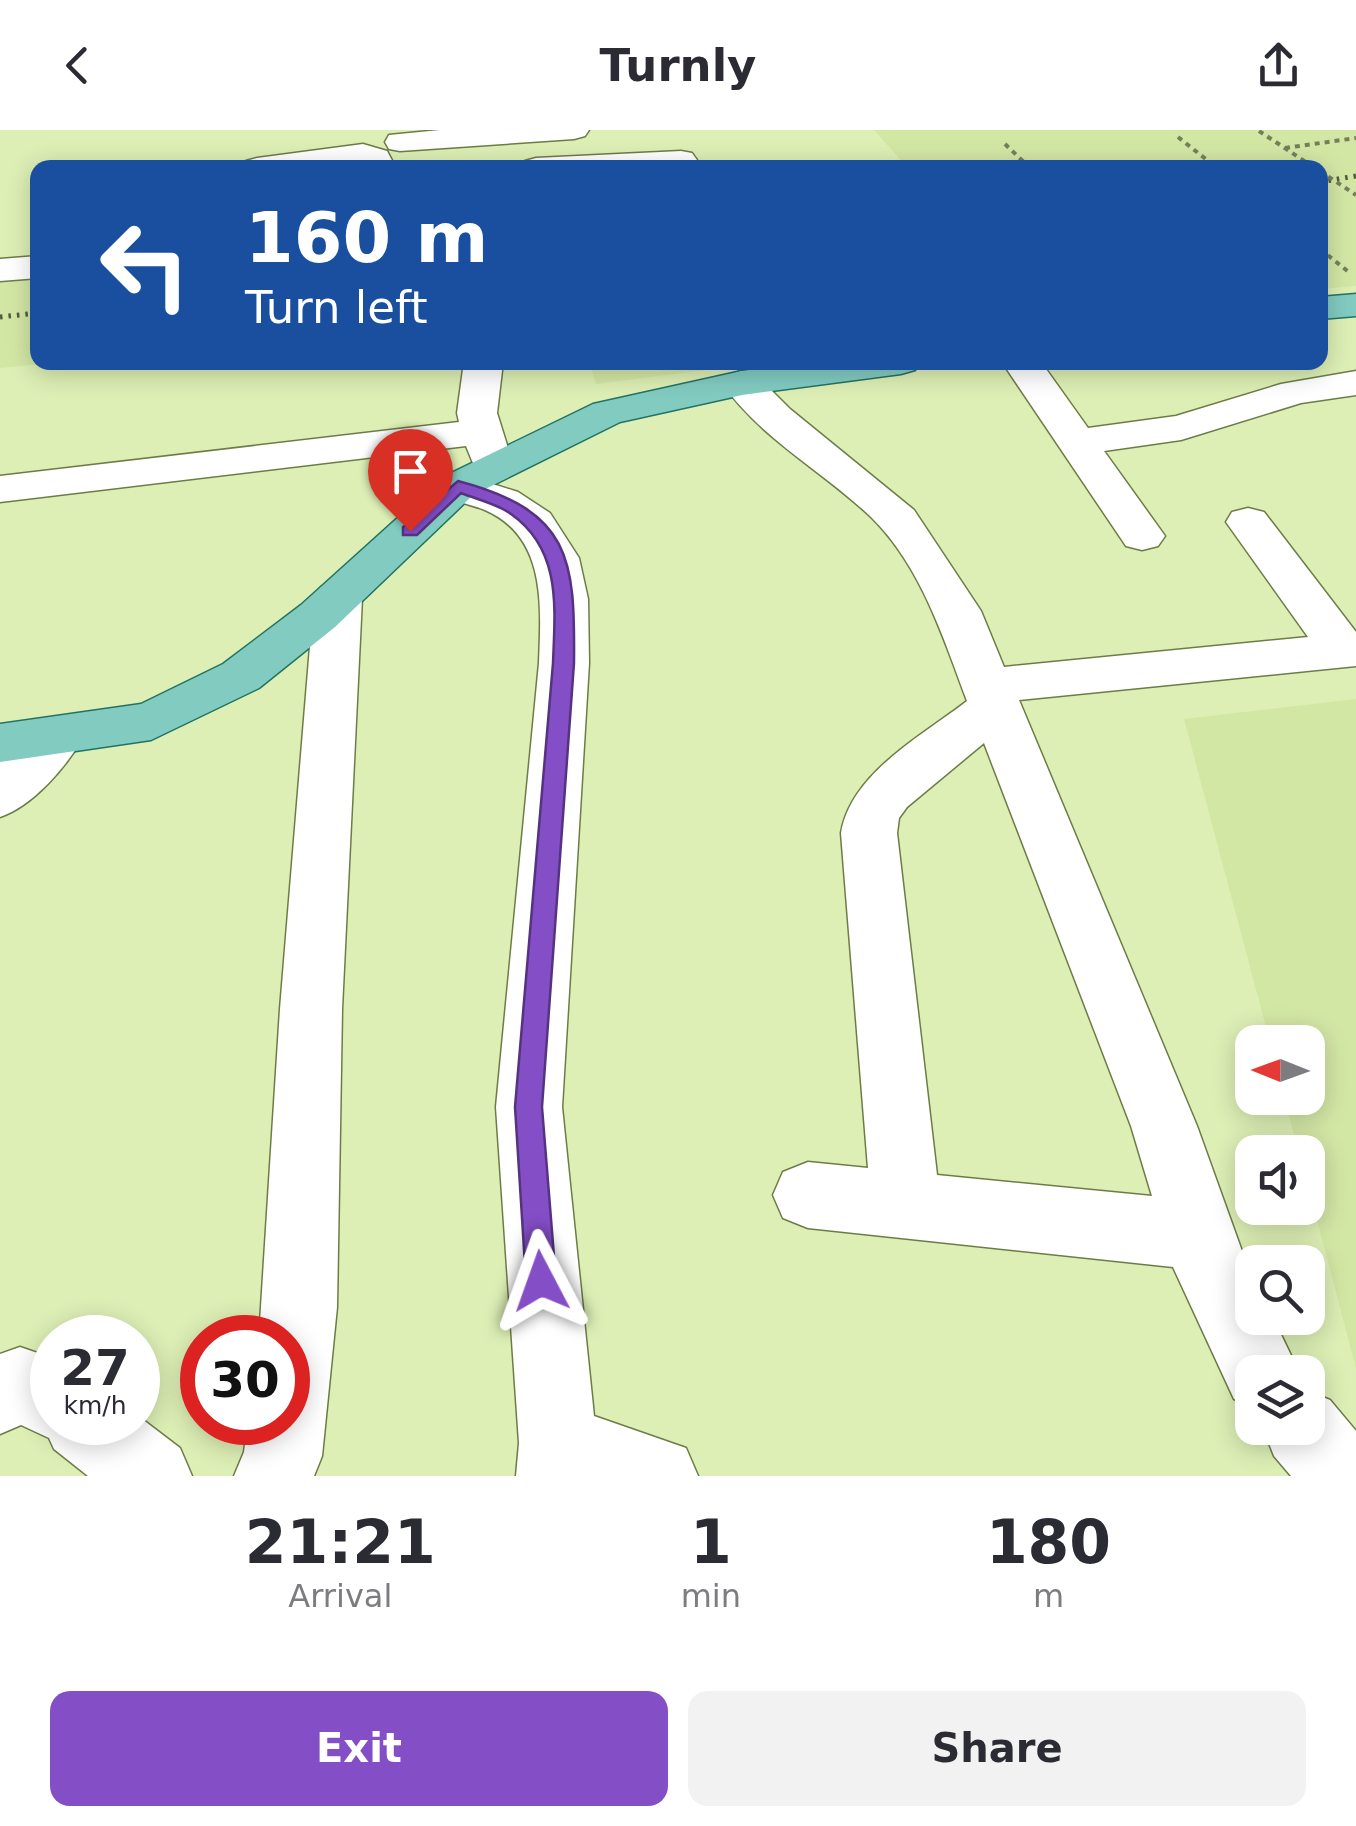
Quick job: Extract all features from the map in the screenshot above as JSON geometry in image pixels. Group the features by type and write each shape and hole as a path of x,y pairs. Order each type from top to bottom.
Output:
{"main road":[{"path":"1328,307 1356,304"},
{"path":"0,744 151,721 242,676 338,598 478,461 608,414 742,383 840,370"}],"street":[{"path":"400,142 574,130"},
{"path":"668,130 681,160"},
{"path":"325,160 363,153 377,160"},
{"path":"0,270 30,267"},
{"path":"483,370 477,413 478,461 516,509 552,544 565,590 564,663 528,1107 557,1460 658,1476"},
{"path":"1026,370 1142,536"},
{"path":"742,383 785,427 890,510 922,552 958,611 1164,1126 1212,1276 1252,1355"},
{"path":"1076,442 1181,428 1295,392 1356,383"},
{"path":"0,489 478,461"},
{"path":"1248,522 1350,650"},
{"path":"299,1315 311,1009 338,598"},
{"path":"906,1205 869,832 872,812 992,696 1350,650"},
{"path":"0,796 58,736"},
{"path":"808,1195 1198,1235"},
{"path":"0,1396 16,1384 30,1386"},
{"path":"111,1445 152,1476"},
{"path":"274,1476 284,1445"},
{"path":"1316,1445 1342,1476"}],"path":[{"path":"1259,131 1268,130"},
{"path":"1259,131 1303,160"},
{"path":"1178,137 1207,160"},
{"path":"1285,148 1356,138"},
{"path":"1005,144 1022,160"},
{"path":"1328,176 1356,194"},
{"path":"1328,255 1356,278"}],"shaded area":[{"path":"874,130 1356,130 1356,286 1328,288 1328,160 901,160"},
{"path":"30,256 30,365 0,368 0,258"},
{"path":"592,370 706,370 596,384"},
{"path":"1356,699 1356,1369 1318,1225 1325,1225 1325,1135 1294,1135 1289,1115 1325,1115 1325,1025 1265,1025 1184,719"}],"railway":[{"path":"1328,181 1356,176"},
{"path":"0,317 30,314"}],"route":[{"path":"410,531 458,486 516,509 552,544 565,590 564,663 528,1107 541,1281"}]}
